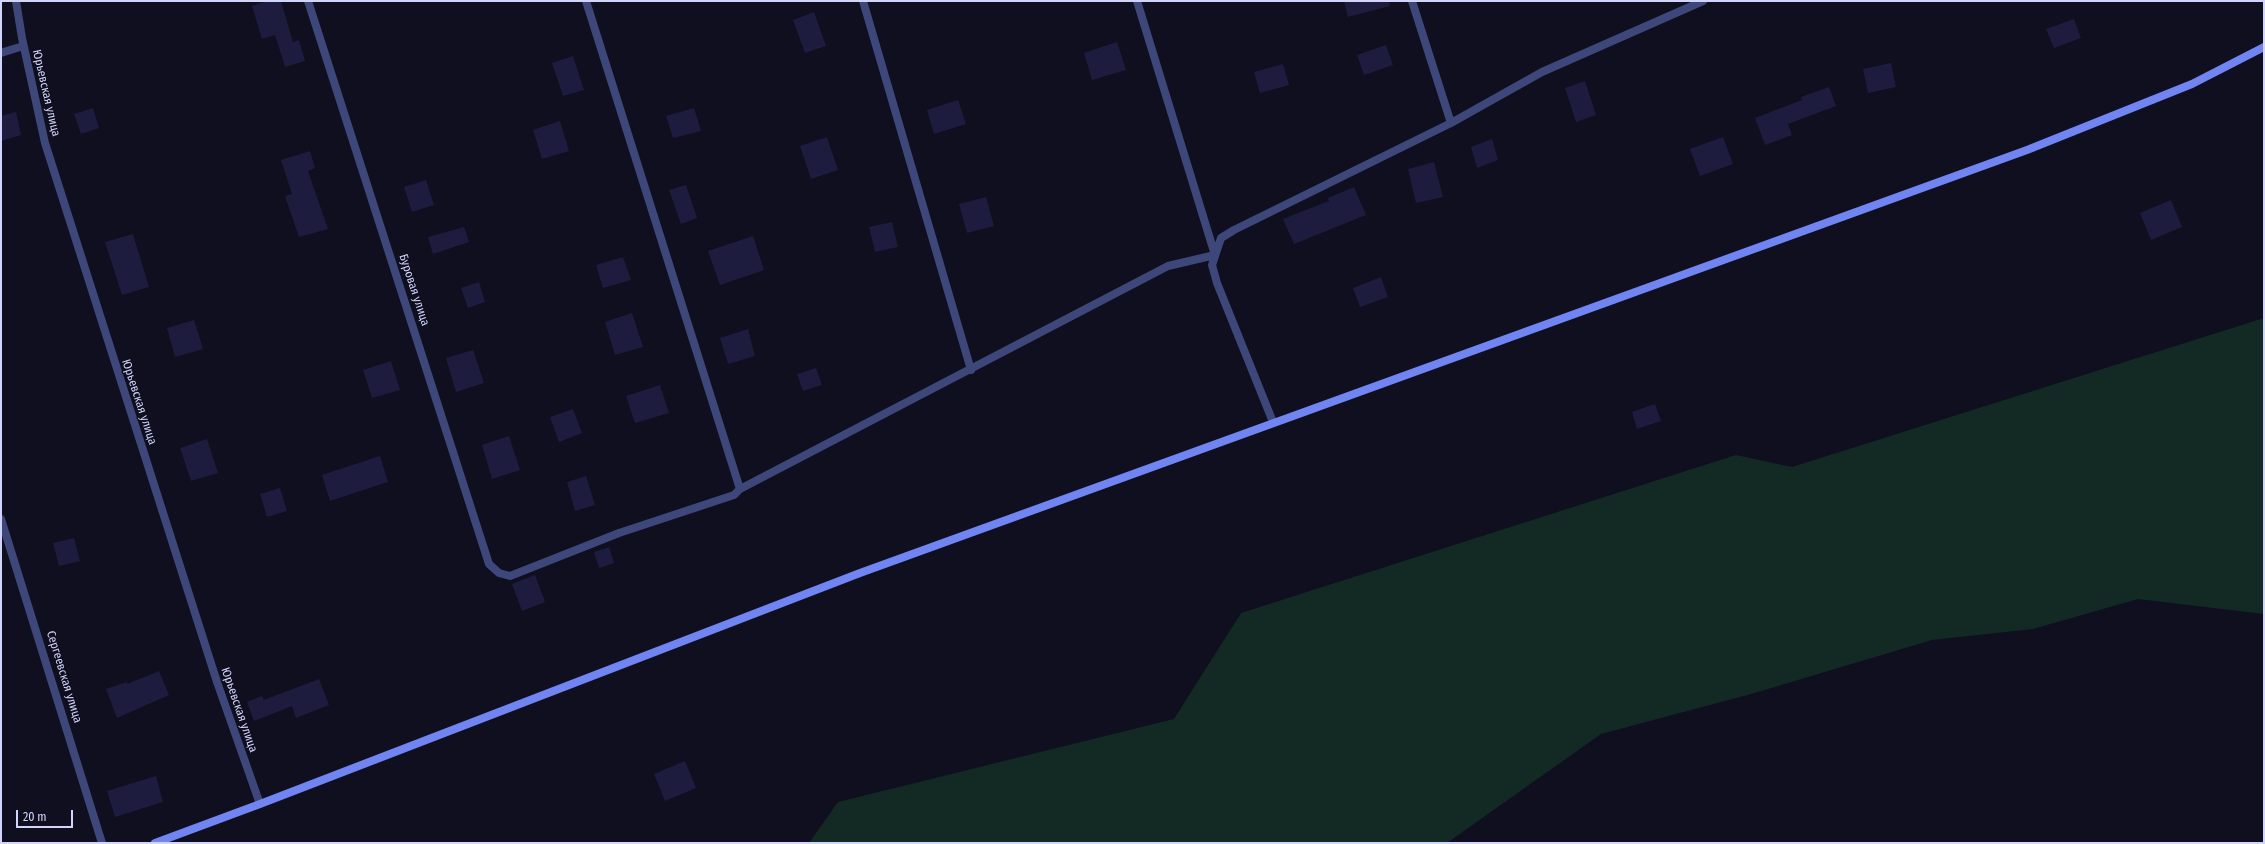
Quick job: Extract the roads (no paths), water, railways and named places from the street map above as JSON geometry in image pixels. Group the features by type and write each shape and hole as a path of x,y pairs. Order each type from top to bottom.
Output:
{"main road":[{"path":"155,843 860,573 1273,422 2027,150 2192,84 2264,47"}],"street":[{"name":"Юрьевская улица","path":"16,1 23,46 47,151 214,675 260,804"},
{"name":"Буровая улица","path":"308,1 489,564 499,573 510,576 619,533 734,495 740,489"},
{"path":"586,1 740,489 971,370 1168,266 1215,255"},
{"path":"863,1 971,370"},
{"path":"1137,1 1215,255"},
{"path":"1412,1 1451,123"},
{"path":"1273,422 1217,283 1212,265 1221,238 1234,230 1451,123 1542,72 1689,4 1704,1"},
{"path":"1,53 23,46"},
{"name":"Сергеевская улица","path":"1,519 102,843"}]}
